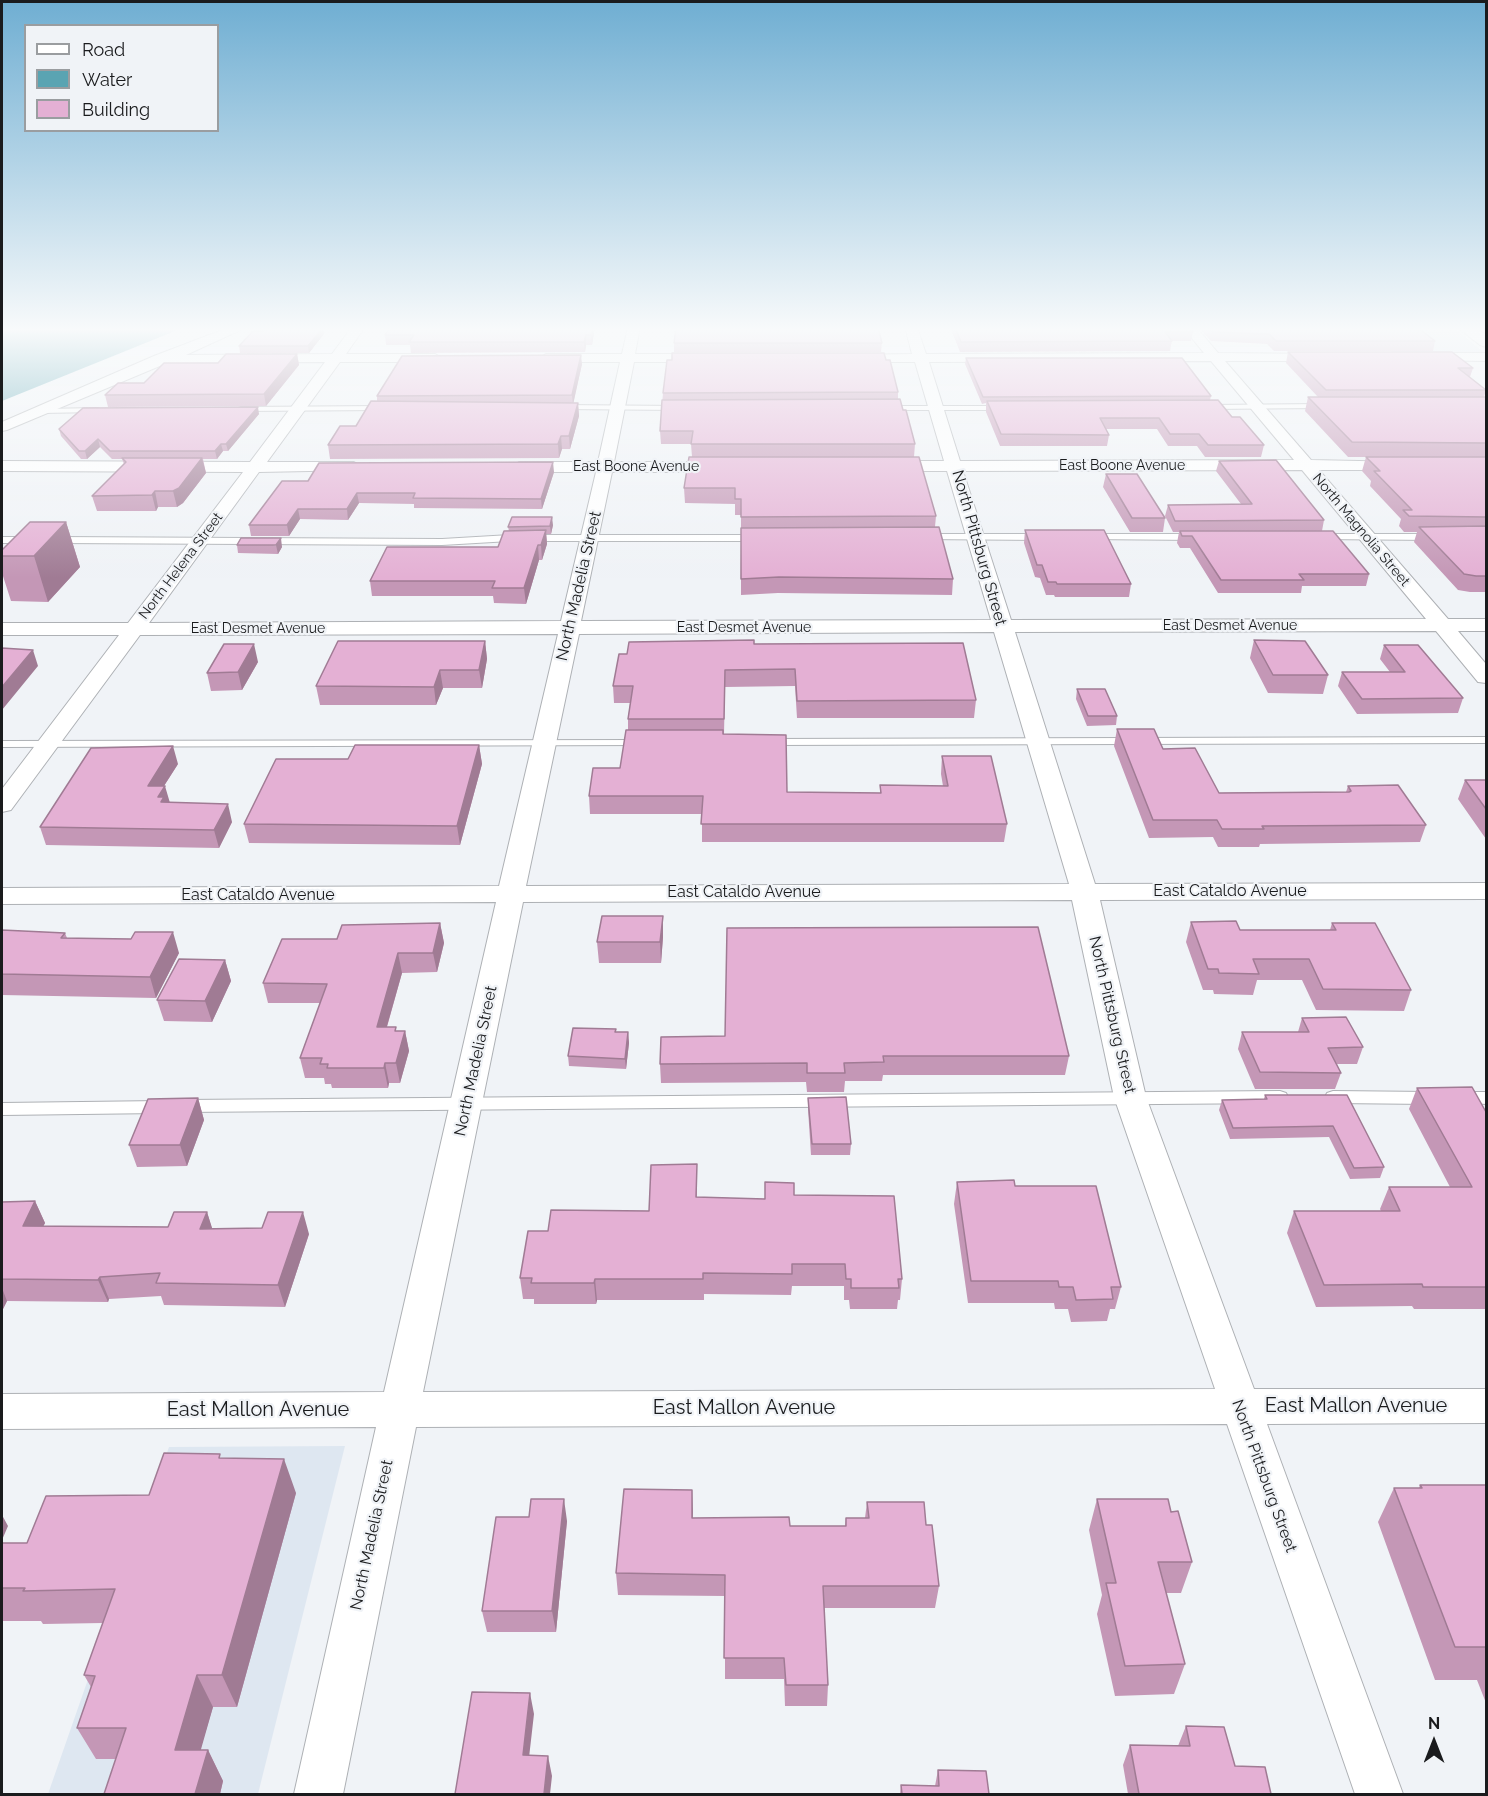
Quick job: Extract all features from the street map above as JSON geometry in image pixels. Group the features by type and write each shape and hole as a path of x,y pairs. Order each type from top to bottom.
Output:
{"street":[{"path":"2,427 40,411"},
{"name":"North Helena Street","path":"2,805 296,411"},
{"name":"North Madelia Street","path":"318,1794 398,1409 468,1103 511,893 617,411"},
{"name":"North Pittsburg Street","path":"937,411 956,466 1002,628 1084,891 1120,1066 1239,1407 1379,1794"},
{"name":"North Magnolia Street","path":"1259,411 1486,677"},
{"name":"East Boone Avenue","path":"874,466 1419,465"},
{"path":"2,466 372,467"},
{"name":"East Boone Avenue","path":"501,467 734,467"},
{"name":"East Desmet Avenue","path":"2,629 1486,625"},
{"name":"East Cataldo Avenue","path":"2,896 1486,891"},
{"name":"East Mallon Avenue","path":"2,1411 1486,1406"}],"lane":[{"path":"40,411 53,411"},
{"path":"916,537 1046,537"},
{"path":"1081,537 1211,537"},
{"path":"1313,537 1439,537"},
{"path":"49,540 442,542 590,538 765,538"},
{"path":"2,540 37,540"},
{"path":"756,742 1486,740"},
{"path":"2,744 650,743"},
{"path":"2,1109 1297,1097"},
{"path":"1320,1097 1486,1098"}],"shaded area":[{"path":"345,1446 258,1794 48,1794 169,1447"}],"building":[{"path":"80,411 255,411 226,444 221,444 215,451 110,451 98,439 85,451 79,451 59,429"},
{"path":"365,411 576,411 569,436 561,436 558,444 328,445 340,426 356,426"},
{"path":"661,411 906,411 915,444 691,444 693,431 660,431"},
{"path":"991,411 1227,411 1232,417 1240,417 1264,445 1208,445 1199,434 1170,434 1159,418 1100,418 1109,435 1001,434"},
{"path":"1322,411 1486,411 1486,443 1352,442"},
{"path":"689,457 919,457 936,516 741,517 741,499 735,499 735,488 684,488"},
{"path":"1366,457 1486,457 1486,517 1409,516 1403,510 1412,510 1374,471 1380,471"},
{"path":"122,458 202,458 179,488 173,491 155,491 152,495 92,496 126,462"},
{"path":"1276,460 1324,520 1175,521 1168,505 1252,504 1219,461"},
{"path":"553,462 541,499 413,498 415,493 357,493 347,509 298,509 287,525 249,525 282,481 308,481 319,463"},
{"path":"1106,474 1137,474 1165,518 1132,518"},
{"path":"512,517 552,517 550,526 508,527"},
{"path":"30,522 66,522 34,556 2,556 2,550"},
{"path":"1486,526 1486,576 1464,574 1419,527"},
{"path":"939,527 953,579 779,577 741,579 741,528"},
{"path":"546,530 541,545 538,545 524,588 492,588 495,581 370,581 387,547 498,547 504,531"},
{"path":"1025,530 1104,530 1131,584 1048,582 1042,565 1037,565"},
{"path":"1180,531 1333,531 1369,574 1299,574 1304,580 1221,580 1192,536 1182,536"},
{"path":"241,538 281,538 276,545 237,545"},
{"path":"754,640 754,644 963,643 976,700 797,701 795,669 725,670 724,719 628,719 633,686 613,686 619,654 627,654 629,642"},
{"path":"1254,640 1305,641 1328,675 1273,675"},
{"path":"338,641 485,641 479,670 440,670 434,687 316,686"},
{"path":"224,644 254,644 238,672 207,673"},
{"path":"1384,645 1418,645 1463,698 1362,699 1342,672 1405,672"},
{"path":"2,648 33,650 2,687"},
{"path":"1077,689 1105,689 1117,716 1088,716"},
{"path":"1117,729 1154,729 1163,749 1195,748 1219,793 1349,792 1351,791 1348,786 1398,785 1426,825 1262,826 1264,829 1222,829 1217,820 1153,820"},
{"path":"626,730 723,730 723,734 786,735 787,792 881,793 880,785 948,786 942,756 991,756 1007,824 701,824 703,796 589,796 593,768 620,768"},
{"path":"355,745 479,745 457,826 244,824 276,759 348,759"},
{"path":"173,746 148,786 165,786 158,797 164,797 161,802 228,804 214,830 40,827 91,748"},
{"path":"1465,780 1486,780 1486,809"},
{"path":"602,916 663,916 660,942 597,942"},
{"path":"1236,921 1240,930 1336,930 1332,923 1375,923 1411,990 1323,989 1309,959 1253,959 1259,974 1219,973 1218,969 1208,969 1191,922"},
{"path":"440,923 433,953 398,953 377,1027 396,1027 395,1031 405,1031 396,1063 385,1063 384,1068 327,1068 328,1064 320,1064 322,1058 300,1058 327,984 263,983 282,939 337,939 342,925"},
{"path":"1038,927 1069,1056 883,1056 884,1062 844,1063 845,1073 807,1073 807,1063 660,1064 661,1037 725,1036 727,928"},
{"path":"2,930 65,933 61,938 131,939 135,932 173,932 150,977 2,974"},
{"path":"179,959 225,960 205,1001 157,1000"},
{"path":"1346,1017 1363,1047 1328,1048 1341,1073 1260,1072 1242,1032 1309,1032 1302,1018"},
{"path":"573,1028 616,1029 615,1032 628,1032 625,1059 568,1056"},
{"path":"1472,1087 1486,1112 1486,1287 1423,1287 1422,1284 1324,1285 1294,1211 1400,1211 1389,1187 1472,1187 1417,1088"},
{"path":"1265,1095 1347,1095 1384,1167 1354,1168 1333,1126 1233,1128 1222,1100 1267,1099"},
{"path":"846,1097 851,1144 812,1144 808,1098"},
{"path":"198,1098 180,1145 129,1145 148,1099"},
{"path":"697,1164 696,1197 765,1199 765,1182 794,1183 794,1195 894,1196 902,1279 898,1279 899,1288 851,1288 851,1279 846,1279 845,1264 792,1264 792,1274 703,1273 703,1279 595,1279 594,1283 531,1283 532,1278 520,1278 528,1231 548,1231 551,1210 649,1211 651,1165"},
{"path":"1014,1180 1015,1186 1096,1186 1121,1287 1111,1287 1113,1299 1076,1300 1073,1287 1059,1287 1058,1281 971,1281 957,1182"},
{"path":"35,1201 23,1226 168,1227 174,1212 207,1212 200,1229 262,1228 268,1212 303,1212 278,1285 156,1283 160,1273 100,1277 98,1280 2,1279 2,1202"},
{"path":"164,1453 220,1454 219,1458 284,1459 222,1675 197,1675 175,1750 208,1750 195,1794 104,1794 126,1728 77,1728 95,1676 84,1675 115,1589 23,1591 25,1588 2,1588 2,1543 27,1543 46,1496 149,1495"},
{"path":"1420,1485 1486,1485 1486,1647 1455,1647 1394,1488 1422,1488"},
{"path":"624,1489 692,1490 692,1518 789,1517 790,1526 846,1526 846,1518 869,1518 867,1502 924,1502 926,1525 932,1525 939,1586 823,1586 828,1685 786,1685 784,1658 724,1658 725,1575 616,1573"},
{"path":"531,1499 564,1499 552,1611 482,1611 496,1517 529,1517"},
{"path":"1097,1499 1168,1499 1171,1512 1178,1511 1192,1562 1158,1562 1185,1664 1125,1666 1106,1583 1116,1583"},
{"path":"472,1692 530,1693 523,1755 548,1756 544,1794 455,1794"},
{"path":"1186,1726 1224,1727 1235,1766 1265,1767 1271,1794 1139,1794 1130,1745 1190,1746"},
{"path":"938,1770 986,1771 989,1794 902,1794 901,1785 939,1786"}]}
